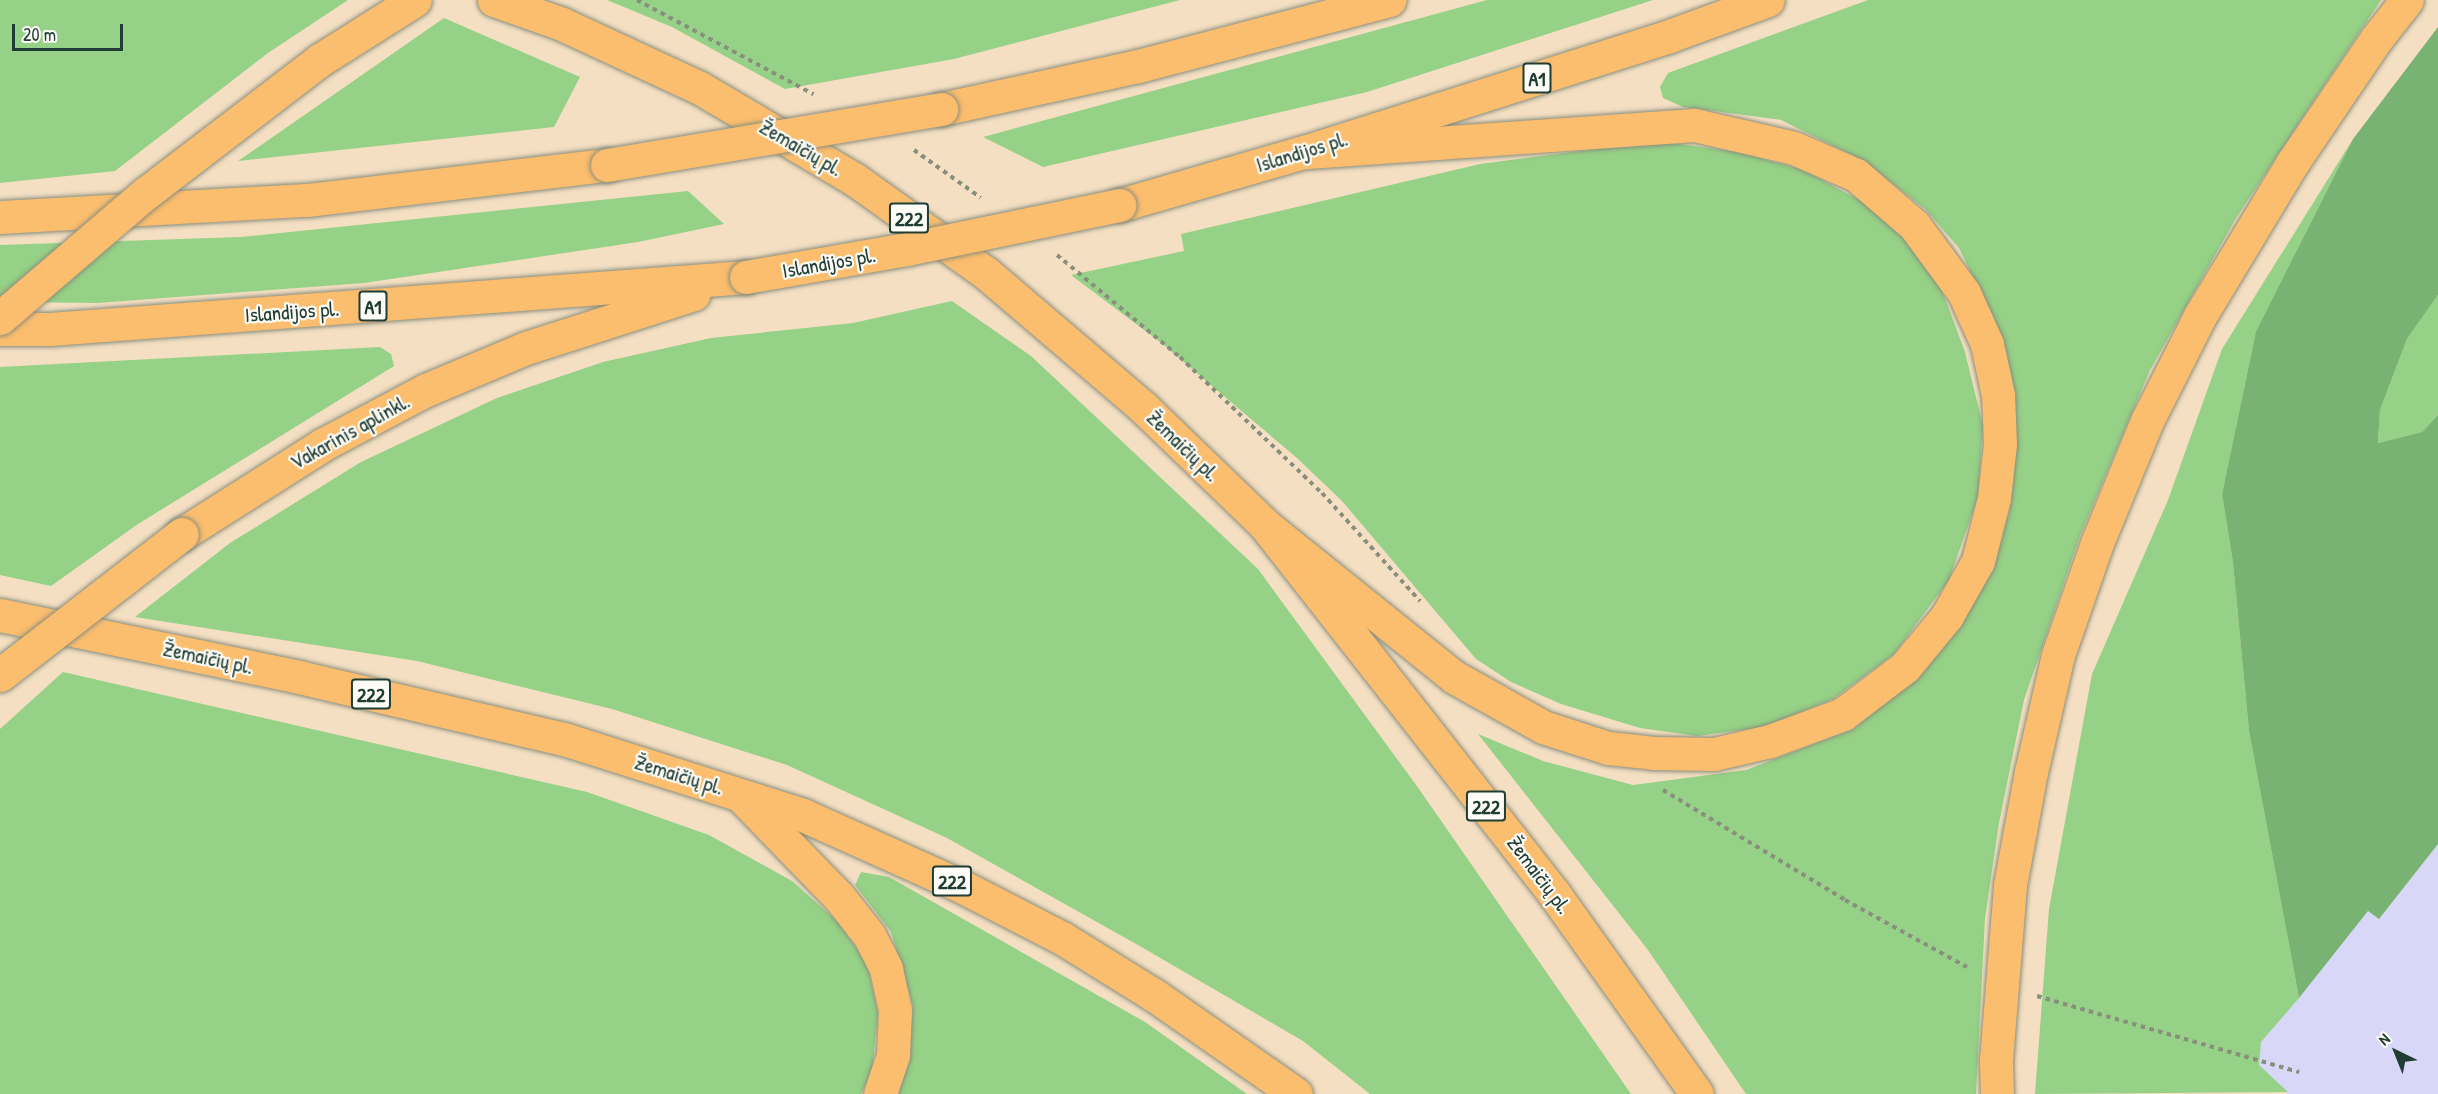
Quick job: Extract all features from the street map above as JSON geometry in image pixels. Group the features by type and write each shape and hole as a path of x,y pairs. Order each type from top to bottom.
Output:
{"highway":[{"path":"0,318 146,192 320,60 415,0"},
{"name":"Žemaičių pl.","path":"494,0 562,24 700,88 854,179 986,273 1144,408 1265,525 1555,895 1697,1094"},
{"path":"0,217 308,200 607,165 941,109 1138,66 1390,0"},
{"name":"Islandijos pl.","path":"0,329 72,327 746,277 907,249 1120,205 1304,152 1669,36 1768,0"},
{"path":"1997,1094 2010,885 2031,772 2058,655 2097,543 2133,454 2206,307 2293,162 2376,38 2407,0"},
{"path":"1265,525 1454,676 1543,727 1608,748 1714,754 1770,741 1843,714 1905,667 1947,616 1978,561 1994,498 2000,444 1998,395 1987,344 1964,293 1914,225 1856,175 1794,148 1694,125 1304,152"},
{"name":"Vakarinis aplinkl.","path":"0,675 182,534 322,445 426,390 526,348 746,277"},
{"name":"Žemaičių pl.","path":"0,615 299,677 564,739 738,793 859,838 1062,938 1154,995 1296,1094"},
{"path":"738,793 839,897 869,935 886,969 895,1010 893,1055 880,1094"}],"path":[{"path":"637,0 817,96"},
{"path":"911,147 984,200"},
{"path":"1047,247 1180,357 1322,493 1425,606"},
{"path":"1653,782 1845,900 2002,986 2299,1072"}],"shaded area":[{"path":"2438,844 2438,1094 2287,1094 2259,1066 2261,1042 2368,911 2379,919"}],"green space":[{"path":"0,0 348,0 268,53 115,171 0,183"},
{"path":"607,0 1180,0 954,59 785,89 672,27"},
{"path":"1487,0 1653,0 1367,92 1043,167 983,137"},
{"path":"1868,0 2381,0 2236,218 2150,370 2080,536 2024,700 1999,823 1985,918 1976,1094 1746,1094 1648,950 1478,734 1543,761 1633,785 1746,770 1854,729 1911,679 1976,599 2009,513 2014,406 1998,329 1959,248 1925,209 1864,161 1781,120 1683,107 1663,98 1660,87 1668,73"},
{"path":"444,18 580,77 554,127 238,161"},
{"path":"2438,27 2438,295 2407,339 2380,410 2378,443 2422,432 2438,415 2438,844 2379,919 2368,911 2299,998 2249,731 2233,563 2222,494 2256,331 2353,139"},
{"path":"2353,139 2256,331 2222,494 2233,563 2249,731 2299,998 2261,1042 2259,1065 2288,1092 2035,1094 2049,909 2092,674 2168,500 2222,349"},
{"path":"1657,141 1738,152 1803,170 1867,204 1912,246 1943,293 1965,352 1983,426 1978,497 1949,580 1894,654 1833,699 1765,727 1697,736 1640,728 1561,704 1511,682 1476,659 1342,501 1297,458 1160,342 1071,275 1184,251 1181,234 1480,164"},
{"path":"688,191 724,224 638,242 364,283 98,303 0,302 0,245 241,237"},
{"path":"2438,295 2438,415 2422,432 2378,443 2380,410 2407,339"},
{"path":"952,301 1031,356 1258,569 1419,789 1631,1094 1370,1094 1303,1041 1138,945 947,838 787,765 612,709 417,661 135,617 230,543 361,462 497,398 603,362 711,338 853,323"},
{"path":"380,347 391,354 394,366 138,524 51,586 0,575 0,367"},
{"path":"63,672 587,792 709,835 792,881 837,921 867,963 878,1013 872,1072 861,1094 0,1094 0,729"},
{"path":"861,872 889,877 1145,1022 1247,1094 896,1094 906,1069 913,1006 891,932 855,885"}]}
